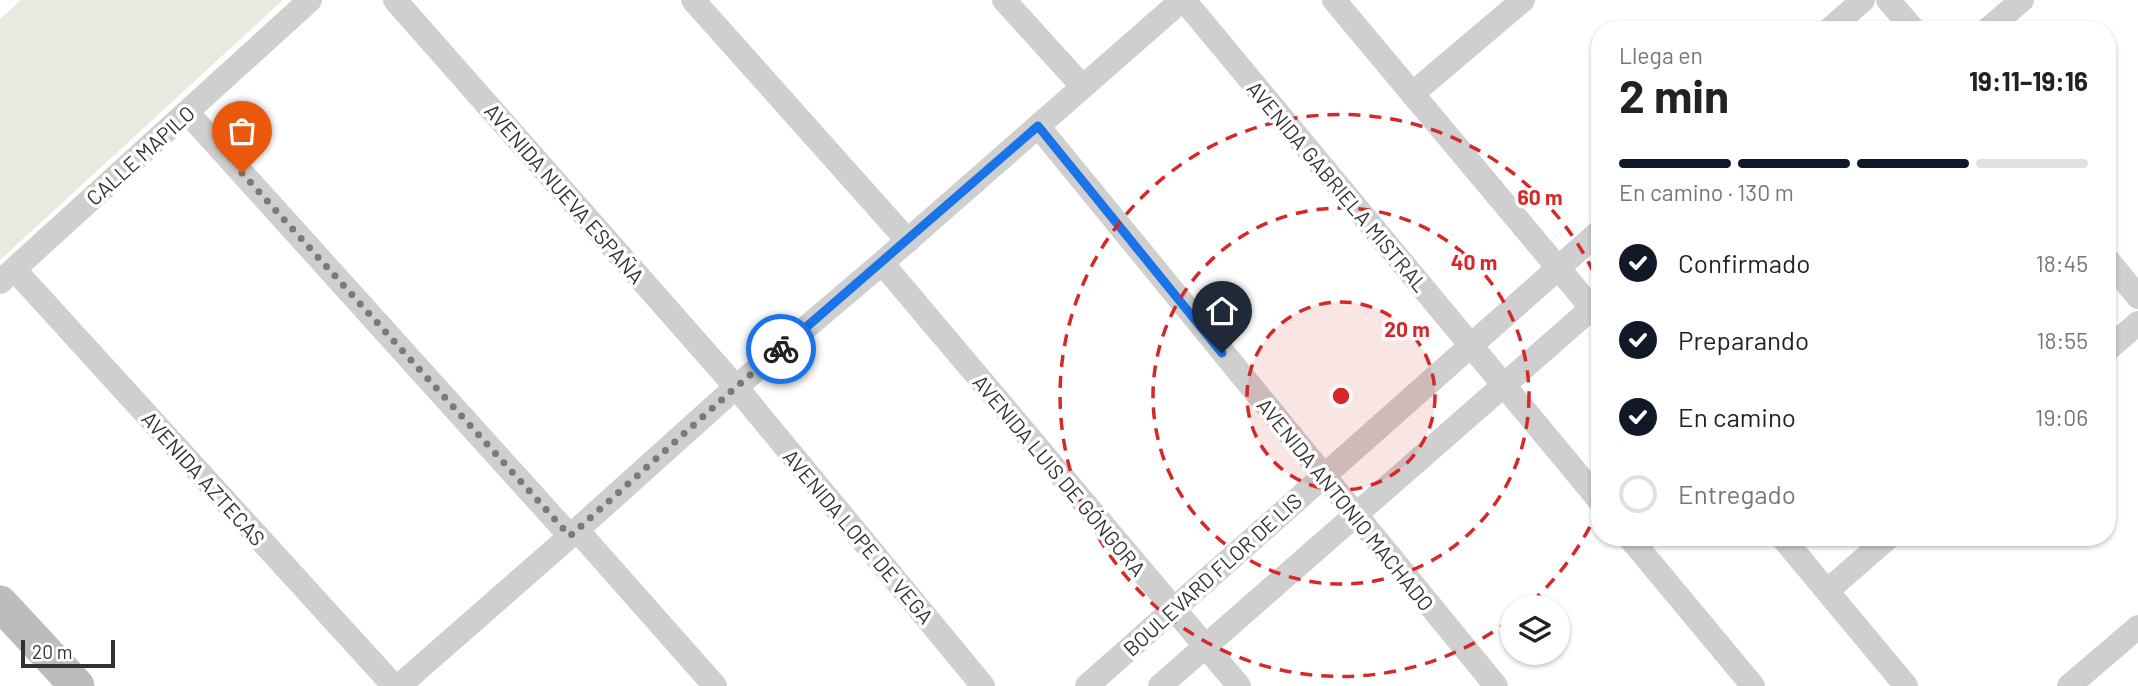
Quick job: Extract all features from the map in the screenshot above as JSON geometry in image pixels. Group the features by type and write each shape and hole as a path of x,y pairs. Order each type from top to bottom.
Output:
{"street":[{"name":"CALLE MAPILO","path":"7,276 310,0"},
{"name":"AVENIDA NUEVA ESPAÑA","path":"395,0 736,387"},
{"path":"693,0 908,241"},
{"path":"1004,0 1083,87"},
{"path":"399,686 736,387 908,241 1183,0"},
{"name":"AVENIDA GABRIELA MISTRAL","path":"1183,0 1591,490"},
{"path":"1334,0 1591,308"},
{"path":"1412,94 1523,0"},
{"path":"1839,21 1863,0"},
{"path":"1888,0 1906,21"},
{"path":"1998,21 2022,0"},
{"path":"187,112 715,686"},
{"name":"AVENIDA ANTONIO MACHADO","path":"1038,126 1496,686"},
{"name":"BOULEVARD FLOR DE LIS","path":"1087,686 1591,239"},
{"name":"AVENIDA LUIS DE GÓNGORA","path":"881,263 1239,686"},
{"path":"2116,270 2138,297"},
{"name":"AVENIDA AZTECAS","path":"7,276 394,686"},
{"path":"1160,686 1503,386 1591,316"},
{"path":"2116,342 2138,323"},
{"name":"AVENIDA LOPE DE VEGA","path":"736,387 983,686"},
{"path":"1636,546 1753,686"},
{"path":"1790,546 1906,686"},
{"path":"1827,591 1879,546"},
{"path":"0,603 77,686"},
{"path":"2069,686 2138,627"}],"shaded area":[{"path":"21,0 283,0 0,260 0,19"}],"way so far":[{"path":"242,173 570,536 781,349"}],"route":[{"path":"781,349 1038,126 1222,353"}]}
